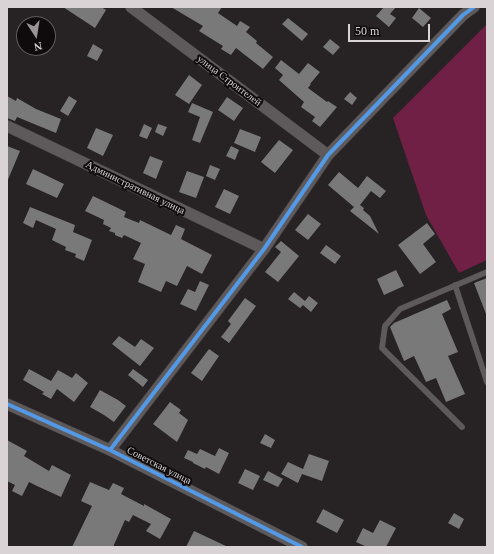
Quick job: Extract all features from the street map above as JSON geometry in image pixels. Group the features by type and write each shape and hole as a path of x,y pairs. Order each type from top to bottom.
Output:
{"street":[{"name":"улица Строителей","path":"131,7 328,155"},
{"path":"110,450 264,249 328,155 463,15 474,7"},
{"name":"Административная улица","path":"7,126 264,249"},
{"name":"Советская улица","path":"7,404 110,450 302,547"}],"lane":[{"path":"462,427 382,348 385,326 400,309 455,284 487,272"},
{"path":"455,284 487,382"}],"shaded area":[{"path":"487,24 487,260 459,273 426,215 393,118"}],"building":[{"path":"63,7 101,7 106,10 95,28"},
{"path":"171,7 222,7 218,13 237,26 240,21 250,27 246,32 257,41 256,43 273,57 263,69 236,48 231,55 221,49 223,46 199,31 203,26"},
{"path":"384,7 396,7 390,14 396,18 389,27 376,16"},
{"path":"419,8 431,18 423,27 412,18"},
{"path":"288,18 308,34 302,41 282,24"},
{"path":"330,39 340,47 333,55 323,47"},
{"path":"93,44 103,50 97,61 87,56"},
{"path":"281,60 299,74 308,63 320,72 308,88 327,102 328,101 337,107 320,127 312,121 315,117 301,107 304,102 279,80 283,75 275,68"},
{"path":"189,75 202,85 189,104 175,95"},
{"path":"350,92 357,98 352,105 344,99"},
{"path":"7,96 16,101 17,98 36,109 61,119 56,133 17,117 15,121 7,118"},
{"path":"69,96 77,101 68,116 60,111"},
{"path":"227,97 243,108 234,121 218,110"},
{"path":"192,103 213,112 200,143 192,140 200,117 188,112"},
{"path":"144,124 152,128 147,139 139,136"},
{"path":"158,124 167,127 163,136 155,132"},
{"path":"96,128 113,135 103,156 87,148"},
{"path":"240,129 261,137 255,152 234,143"},
{"path":"279,140 293,150 275,173 261,162"},
{"path":"7,146 20,151 7,182"},
{"path":"231,146 239,150 235,160 226,156"},
{"path":"150,156 163,161 156,179 143,173"},
{"path":"210,165 220,169 215,180 206,176"},
{"path":"33,169 64,184 57,198 26,184"},
{"path":"187,171 204,177 196,198 179,192"},
{"path":"339,172 358,188 367,176 386,191 380,198 371,191 360,205 370,216 379,234 350,211 354,207 328,185"},
{"path":"224,189 239,196 230,214 215,207"},
{"path":"93,196 126,212 124,217 139,223 140,220 171,235 176,225 185,229 181,239 212,255 202,274 187,266 177,286 166,281 161,292 138,282 145,264 133,259 141,243 124,235 122,238 115,235 115,233 109,231 111,228 103,224 104,220 85,211"},
{"path":"30,207 75,225 73,232 92,240 84,261 75,257 76,254 65,250 66,247 52,240 56,229 36,220 33,228 23,223"},
{"path":"308,214 321,224 308,240 295,230"},
{"path":"427,223 435,234 423,244 436,262 420,274 398,245"},
{"path":"281,241 299,256 278,282 265,272 281,252 275,247"},
{"path":"326,245 341,256 335,264 320,253"},
{"path":"396,270 404,286 384,295 377,279"},
{"path":"487,278 487,314 486,314 474,283"},
{"path":"200,281 209,285 196,311 180,304 188,289 195,292"},
{"path":"294,292 305,301 309,296 318,303 311,312 303,305 300,308 288,299"},
{"path":"245,298 256,306 229,343 221,337 231,324 228,321"},
{"path":"447,300 451,309 442,314 458,352 448,356 465,394 446,402 436,378 426,382 414,356 404,361 390,327 394,323"},
{"path":"119,336 135,347 141,339 154,348 140,366 112,344"},
{"path":"209,349 219,356 202,381 191,373"},
{"path":"29,369 51,381 58,370 72,378 76,373 88,383 74,402 57,389 51,399 42,394 44,392 23,380"},
{"path":"133,369 148,380 143,387 128,375"},
{"path":"100,390 126,406 114,422 90,407"},
{"path":"170,402 181,410 179,413 188,420 177,442 153,424"},
{"path":"265,434 275,440 271,448 260,443"},
{"path":"7,440 27,451 24,456 49,471 52,465 71,475 61,497 29,482 22,496 12,491 15,485 7,481"},
{"path":"219,448 229,453 219,474 206,467 205,469 184,458 188,450 197,454 200,449 215,456"},
{"path":"309,454 329,461 322,481 302,474 298,483 281,474 288,462 303,469"},
{"path":"245,469 260,476 253,490 238,483"},
{"path":"268,471 283,479 278,487 263,480"},
{"path":"90,482 109,490 113,483 124,488 121,494 144,506 144,504 171,519 160,539 146,531 151,524 133,515 129,522 125,520 113,547 72,547 92,506 81,501"},
{"path":"323,509 344,520 337,533 316,522"},
{"path":"454,513 464,519 459,529 448,523"},
{"path":"380,520 396,528 386,547 367,547 356,542 363,528 373,533"},
{"path":"194,531 228,547 186,547"}],"cycle path":[{"path":"110,450 264,249 328,155 463,15 474,7"},
{"path":"7,404 110,450 302,547"}]}
